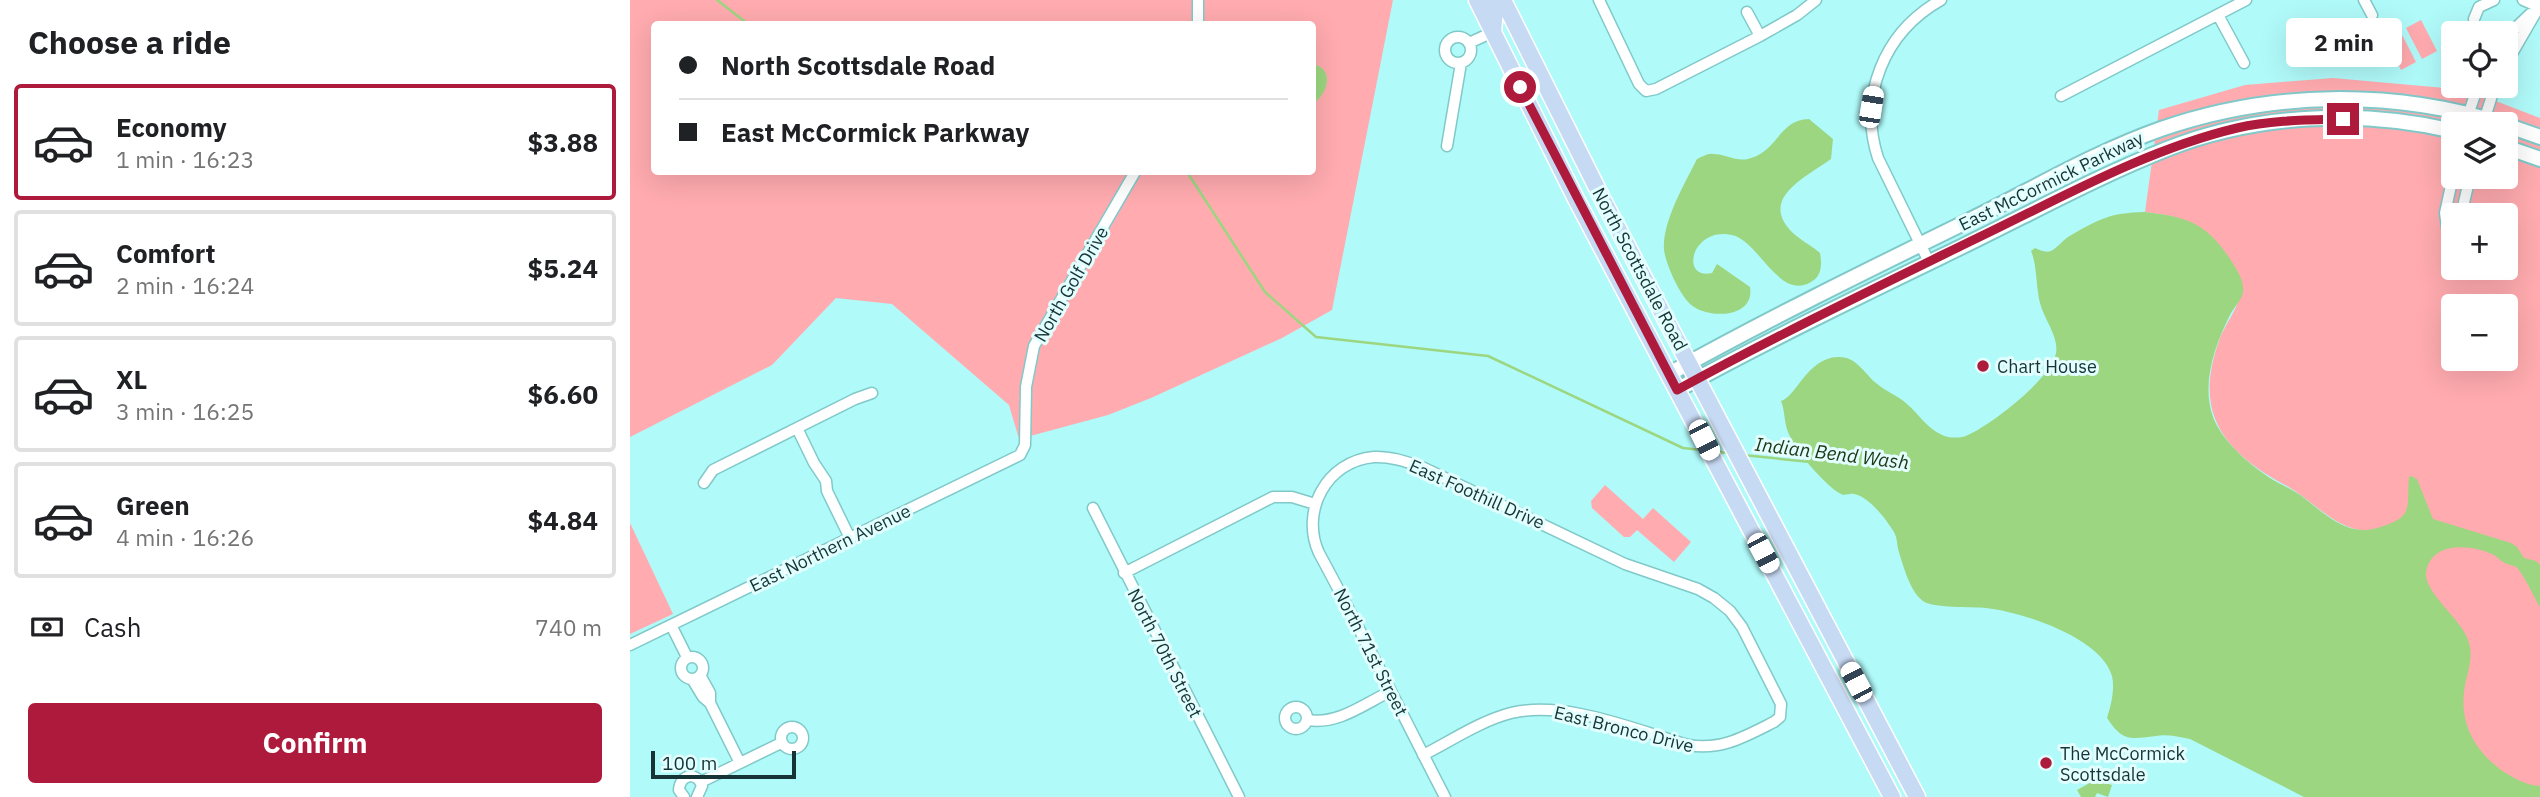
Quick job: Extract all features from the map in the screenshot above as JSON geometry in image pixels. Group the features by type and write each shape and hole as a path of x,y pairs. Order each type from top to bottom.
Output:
{"main road":[{"name":"North Scottsdale Road","path":"1477,0 1576,199 1892,797"},
{"path":"1491,0 1495,10 1493,32 1510,40 1534,88 1549,96"},
{"name":"North Scottsdale Road","path":"1503,0 1549,96 1917,797"},
{"name":"East McCormick Parkway","path":"1669,374 1920,244 2159,130 2200,117 2300,100 2395,101 2441,113"},
{"path":"2239,109 2241,127"},
{"name":"East McCormick Parkway","path":"1678,392 1697,379 1929,262 2168,149 2241,127 2308,120 2394,120 2441,129"},
{"name":"East McCormick Parkway","path":"2518,129 2540,137"},
{"path":"2518,151 2540,159"}],"street":[{"path":"1198,0 1198,21"},
{"path":"1599,0 1639,84 1646,91 1656,89 1760,36 1797,15 1816,0"},
{"path":"1929,262 1878,158 1873,141 1871,107 1874,88 1886,53 1918,14 1941,0"},
{"path":"2061,96 2246,0"},
{"path":"2364,0 2372,15"},
{"path":"2474,19 2479,7 2494,0"},
{"path":"2523,0 2539,3"},
{"path":"2518,25 2539,3"},
{"path":"2518,42 2539,3"},
{"path":"1747,12 1760,36"},
{"path":"2218,15 2244,63"},
{"path":"1469,43 1493,32"},
{"path":"1461,63 1449,60 1445,52 1446,44 1457,37 1469,43"},
{"path":"1447,146 1461,63 1471,55 1469,43"},
{"name":"North Golf Drive","path":"1025,445 1026,387 1034,346 1133,175"},
{"path":"704,483 713,470 872,393"},
{"path":"797,428 820,484 827,491 850,538"},
{"name":"East Northern Avenue","path":"630,645 1013,460 1020,455 1025,445"},
{"name":"East Foothill Drive","path":"1315,504 1329,480 1354,462 1378,457 1404,461 1449,479 1625,564 1706,592 1726,606 1736,618 1779,697 1781,711"},
{"path":"1124,573 1273,497 1292,497 1315,504"},
{"name":"North 71st Street","path":"1315,504 1312,520 1316,546 1445,797"},
{"name":"North 70th Street","path":"1093,508 1239,797"},
{"path":"671,625 687,657"},
{"path":"696,677 703,668 701,661 695,656 687,657 681,663 681,671 685,677 696,677 710,693 710,703 740,763"},
{"path":"1308,720 1328,722 1391,691"},
{"name":"East Bronco Drive","path":"1423,755 1494,719 1524,711 1555,709 1572,712 1702,748 1737,741 1774,722 1780,717 1781,711"},
{"path":"701,782 781,743"},
{"path":"684,797 679,790 682,780 692,776 701,782 702,790 697,797"}],"shaded area":[{"path":"630,0 1393,0 1332,310 1282,338 1151,398 1108,415 1019,439 1009,405 892,304 836,298 772,365 630,437"},
{"path":"2421,20 2437,51 2422,59 2406,28"},
{"path":"2400,31 2416,62 2401,70 2385,39"},
{"path":"2333,78 2441,88 2441,98 2488,98 2540,118 2540,797 2484,797 2359,530 2339,523 2265,473 2246,459 2219,428 2212,410 2212,367 2221,336 2238,302 2239,277 2221,247 2203,230 2183,220 2145,212 2159,110 2245,85"},
{"path":"1605,485 1643,519 1653,508 1691,542 1674,562 1637,530 1630,537 1624,537 1592,508 1591,501"},
{"path":"630,523 673,614 630,634"}],"water":[{"path":"1316,65 1325,71 1327,77 1325,89 1316,102"},
{"path":"1809,119 1833,139 1831,159 1791,188 1781,207 1782,218 1790,230 1820,253 1819,273 1811,282 1800,286 1789,284 1742,240 1732,235 1718,234 1699,245 1693,262 1696,269 1702,273 1712,273 1717,264 1750,287 1750,297 1739,310 1731,313 1711,313 1694,307 1684,297 1675,281 1664,250 1664,239 1670,215 1697,159 1711,154 1751,158 1768,148 1791,124"},
{"path":"2145,212 2186,220 2206,231 2223,249 2240,276 2242,295 2219,339 2211,364 2208,391 2217,426 2245,459 2328,517 2346,527 2356,529 2377,528 2398,520 2406,510 2411,476 2417,479 2433,519 2511,543 2524,558 2540,565 2540,607 2517,568 2494,555 2473,548 2443,550 2429,563 2426,573 2431,589 2468,640 2470,660 2463,704 2467,726 2477,746 2501,770 2525,783 2540,786 2540,797 2304,797 2190,739 2164,735 2133,738 2123,735 2107,718 2113,692 2112,676 2105,662 2093,649 2058,629 2019,615 2001,610 1935,605 1923,601 1911,585 1895,534 1881,514 1859,496 1843,495 1832,488 1797,448 1787,428 1781,401 1787,398 1818,364 1838,357 1855,362 1876,383 1912,408 1941,435 1958,438 1978,430 2019,400 2044,375 2056,353 2053,334 2040,303 2031,251 2035,248 2051,251 2068,237 2105,218"},
{"path":"2095,780 2112,785 2108,797 2097,793 2095,797 2081,797 2077,790"}],"waterway":[{"name":"Indian Bend Wash","path":"717,0 744,21"},
{"name":"Indian Bend Wash","path":"1189,175 1265,292 1316,337 1488,356 1683,448 1702,450"},
{"name":"Indian Bend Wash","path":"1716,452 1730,453"},
{"name":"Indian Bend Wash","path":"1743,455 1810,462"}],"place":[{"name":"Chart House","path":"1983,366"},
{"name":"The McCormick Scottsdale","path":"2046,763"}],"route":[{"path":"1520,87 1677,390 1713,369 1929,262 2168,149 2241,127 2343,119"}]}
